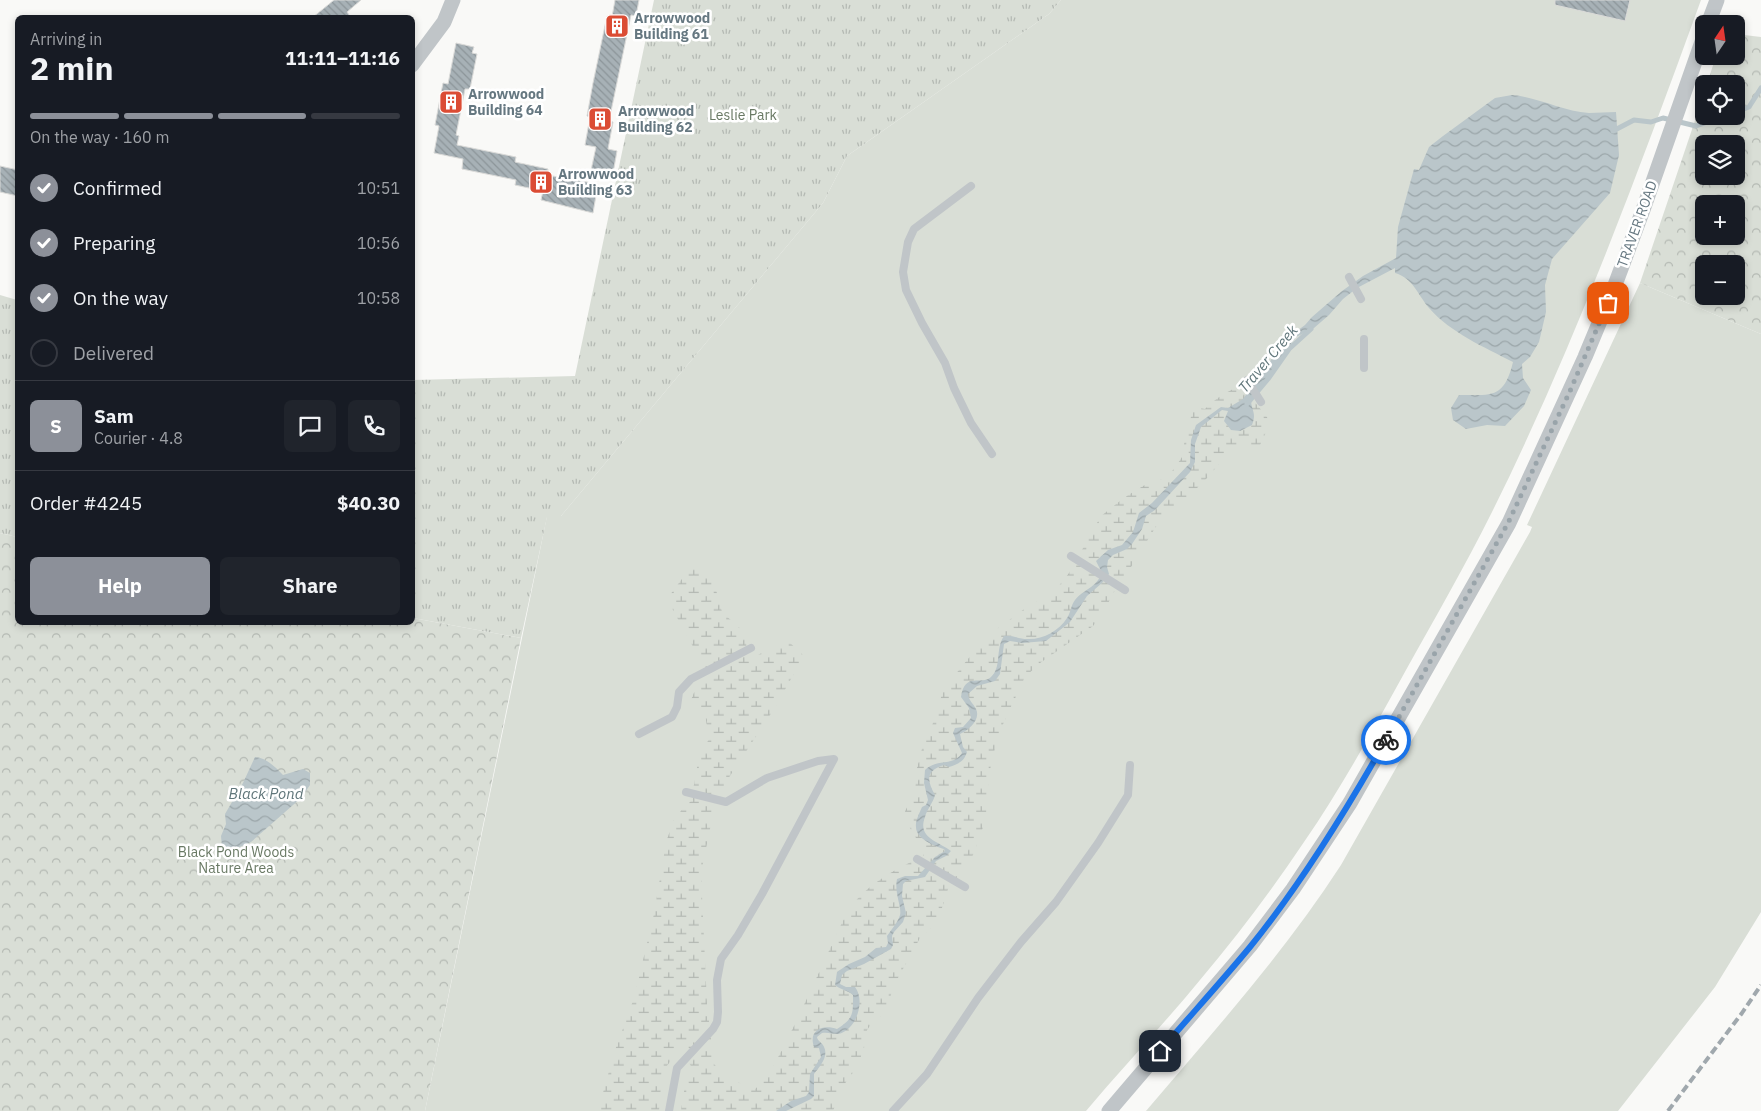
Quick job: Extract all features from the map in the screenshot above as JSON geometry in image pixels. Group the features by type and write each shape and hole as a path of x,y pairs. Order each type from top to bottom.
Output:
{"street":[{"path":"415,61 444,22 454,0"},
{"path":"1711,15 1717,0"},
{"name":"TRAVER ROAD","path":"1109,1111 1250,946 1293,889 1350,803 1508,523 1586,357 1615,285 1695,62"}],"lane":[{"path":"970,186 914,229 908,242 903,272 906,290 922,323 946,364 954,388 971,423 992,454"},
{"path":"1349,277 1361,299"},
{"path":"1364,339 1364,368"},
{"path":"1247,380 1260,402"},
{"path":"1071,556 1125,590"},
{"path":"639,734 672,717 677,707 680,692 690,679 751,648"},
{"path":"669,1111 677,1068 713,1029 717,1022 720,959 733,942 762,894 834,759 818,761 767,778 726,802 686,792"},
{"path":"893,1111 927,1074 978,998 1021,942 1056,902 1098,843 1128,795 1130,765"},
{"path":"917,859 965,887"}],"green space":[{"name":"Leslie Park","path":"654,0 1061,0 1049,14 847,156 823,203 561,516 547,517 521,638 415,618 415,380 575,376"},
{"path":"1061,0 1701,0 1629,195 1578,323 1522,450 1450,592 1345,779 1279,878 1214,963 1086,1111 425,1111 547,516 561,516 823,203 847,156 1049,14"},
{"path":"1745,35 1761,37 1761,334 1640,283 1695,121 1695,125 1745,125 1745,75 1710,75 1713,65 1745,65"},
{"path":"1640,283 1761,334 1761,912 1715,987 1618,1111 1146,1111 1272,960 1319,898 1341,865 1530,532 1532,527 1527,525"},
{"path":"0,295 15,299 15,537 0,533"},
{"path":"1244,384 1253,400 1267,417 1269,426 1260,445 1236,447 1226,455 1210,475 1180,505 1160,520 1124,582 1113,593 1104,612 1093,626 1040,663 1025,677 998,735 989,774 986,819 973,855 960,876 949,886 940,914 932,927 920,938 893,987 888,1006 867,1030 860,1059 843,1086 833,1111 681,1111 685,1085 692,1068 681,1048 662,1072 659,1111 598,1111 614,1053 634,998 654,914 666,842 675,817 691,801 699,757 709,739 705,714 689,705 695,690 710,678 667,599 693,564 712,575 722,612 745,633 748,661 768,649 788,641 804,656 774,709 726,782 712,819 701,873 707,1005 714,1064 725,1076 754,1090 768,1077 796,1022 846,914 853,904 880,880 923,856 926,849 912,832 905,811 915,793 917,768 924,741 932,726 943,691 972,654 997,629 1027,607 1054,592 1069,573 1101,516 1125,497 1148,483 1166,477 1174,469 1184,454 1184,444 1189,422 1195,407 1205,409 1223,395"},
{"name":"Black Pond Woods Nature Area","path":"0,533 15,537 15,625 415,625 415,618 521,638 425,1111 0,1111"}],"water":[{"path":"1512,95 1531,98 1579,112 1616,112 1619,155 1610,193 1552,259 1545,285 1546,312 1539,342 1530,357 1522,364 1523,378 1531,390 1524,406 1505,426 1487,425 1466,429 1453,420 1451,408 1459,395 1488,394 1501,389 1513,362 1468,339 1447,325 1429,308 1411,283 1395,273 1395,268 1357,288 1314,328 1296,337 1251,399 1254,414 1252,425 1240,431 1231,430 1224,421 1228,411 1222,410 1201,427 1195,444 1195,462 1190,472 1155,510 1146,516 1142,529 1132,544 1108,560 1109,574 1087,596 1070,622 1046,641 1022,643 1010,641 1004,644 1000,674 995,681 977,686 968,694 976,709 977,717 967,730 960,734 963,747 967,752 958,764 949,767 944,765 938,767 931,773 929,780 935,795 923,824 926,834 930,838 951,851 936,861 925,877 906,881 903,884 902,896 906,913 903,922 892,936 893,945 891,949 842,975 840,984 846,987 855,987 860,1000 859,1007 854,1022 844,1032 838,1034 822,1033 817,1037 824,1047 825,1054 823,1062 814,1074 814,1096 786,1111 776,1111 791,1101 806,1096 809,1092 810,1074 821,1057 819,1048 814,1047 813,1036 815,1033 827,1027 837,1029 850,1018 853,1007 853,995 835,985 837,972 865,957 876,948 886,947 888,943 887,936 900,915 896,889 897,879 905,876 918,876 935,857 945,851 922,838 917,831 916,825 922,807 926,805 928,800 924,783 925,770 935,764 954,760 962,753 953,733 955,728 963,727 971,718 969,708 961,697 966,684 991,677 998,663 1001,641 1004,636 1027,639 1038,638 1055,631 1064,623 1075,600 1097,582 1102,573 1096,561 1108,550 1122,545 1133,532 1139,513 1152,503 1190,463 1191,440 1196,425 1221,407 1228,408 1243,399 1286,339 1305,325 1342,291 1363,276 1396,258 1398,227 1414,169 1419,170 1429,147 1495,98"},
{"name":"Black Pond","path":"255,757 267,761 283,775 303,769 310,773 310,785 301,798 251,842 233,850 222,847 221,836 226,824 225,814"}],"building":[{"path":"334,0 361,0 347,12 349,15 316,15"},
{"name":"Arrowwood Building 62","path":"615,0 639,0 636,16 631,15 609,121 613,122 608,149 617,151 612,179 590,175 596,147 585,145 590,117 587,116 593,83 607,16 612,17"},
{"path":"1555,0 1630,0 1625,21 1555,5"},
{"path":"456,43 474,47 472,53 477,54 470,89 465,89 456,135 459,136 457,145 516,157 515,162 548,169 547,175 598,184 593,213 541,200 543,191 515,185 516,180 462,169 463,159 434,153 439,126 435,125 443,83 448,84"},
{"path":"0,166 15,169 15,195 0,192"}],"waterway":[{"name":"Traver Creek","path":"1745,109 1749,107 1761,88"},
{"name":"Traver Creek","path":"1613,131 1634,120 1651,122 1663,118 1696,126 1699,125"},
{"name":"Traver Creek","path":"1247,404 1268,379 1289,349 1311,329"}],"railway":[{"path":"1668,1111 1761,985"}],"way so far":[{"path":"1386,740 1508,523 1548,441 1608,303"}],"place":[{"name":"Arrowwood Building 61","path":"617,26"},
{"name":"Arrowwood Building 64","path":"451,102"},
{"name":"Arrowwood Building 62","path":"600,119"},
{"name":"Arrowwood Building 63","path":"541,182"}],"route":[{"path":"1160,1051 1250,946 1293,889 1350,803 1386,740"}]}
